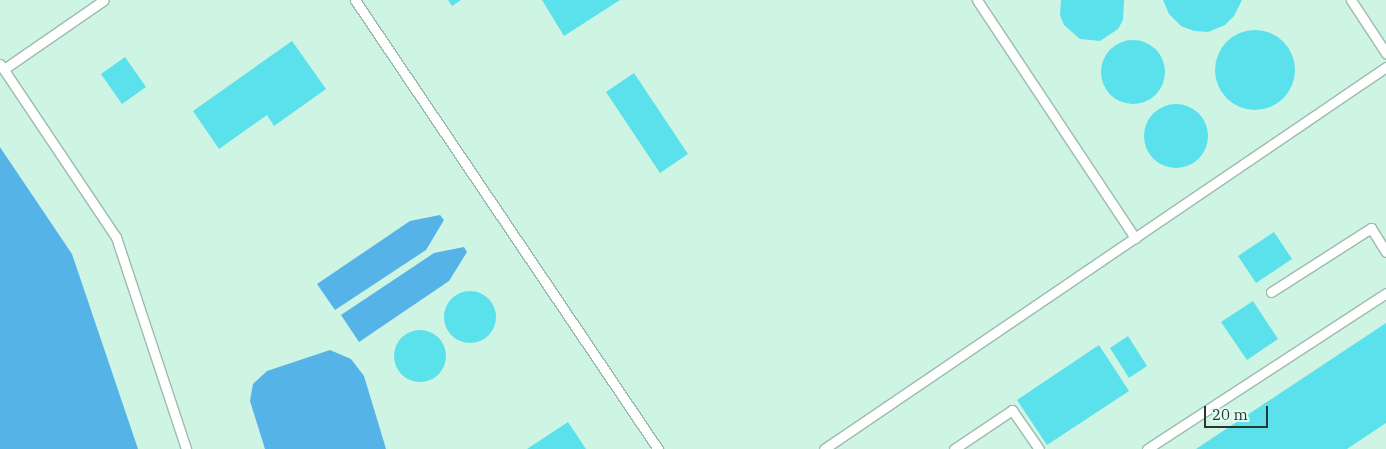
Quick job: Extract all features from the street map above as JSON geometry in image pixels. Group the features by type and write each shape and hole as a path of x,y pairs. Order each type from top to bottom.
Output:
{"lane":[{"path":"104,0 2,67 116,237 186,449"},
{"path":"355,0 658,449"},
{"path":"977,0 1135,238"},
{"path":"1351,0 1386,53"},
{"path":"824,449 1386,66"},
{"path":"1271,292 1371,228 1386,252"},
{"path":"1147,449 1386,293"},
{"path":"954,449 1012,410 1039,449"}],"shaded area":[{"path":"0,0 1386,0 1386,449 136,449 72,254 0,146"}],"water":[{"path":"0,147 72,254 138,449 0,449"},
{"path":"440,215 444,220 426,250 335,310 317,284 410,221"},
{"path":"464,247 467,252 449,281 359,342 341,315 434,253"},
{"path":"330,350 351,359 364,376 386,449 265,449 250,401 253,384 267,371"}],"building":[{"path":"448,0 461,0 452,6"},
{"path":"542,0 620,0 564,36"},
{"path":"1061,0 1124,0 1123,20 1118,29 1100,41 1080,39 1064,25 1060,15"},
{"path":"1163,0 1242,0 1234,16 1225,25 1208,32 1194,31 1181,26 1169,14"},
{"path":"1255,30 1270,33 1283,42 1292,55 1295,70 1292,85 1283,98 1270,107 1255,110 1240,107 1227,98 1218,85 1215,70 1218,55 1227,42 1240,33"},
{"path":"1127,40 1139,40 1156,49 1163,60 1165,72 1163,84 1156,95 1139,104 1127,104 1115,99 1106,90 1101,78 1101,66 1106,54 1115,45"},
{"path":"292,41 326,89 274,126 267,115 219,149 193,111"},
{"path":"125,57 146,87 122,104 101,74"},
{"path":"634,73 688,154 660,173 606,92"},
{"path":"1170,104 1182,104 1199,113 1206,124 1208,136 1206,148 1199,159 1182,168 1170,168 1158,163 1149,154 1144,142 1144,130 1149,118 1158,109"},
{"path":"1274,232 1292,259 1256,283 1238,256"},
{"path":"470,291 480,293 488,299 494,307 496,317 494,327 488,335 480,341 470,343 460,341 452,335 446,327 444,317 446,307 452,299 460,293"},
{"path":"1253,301 1278,339 1247,360 1221,322"},
{"path":"1386,323 1386,423 1347,449 1196,449"},
{"path":"420,330 430,332 438,338 444,346 446,356 444,366 438,374 430,380 420,382 410,380 402,374 396,366 394,356 396,346 402,338 410,332"},
{"path":"1128,336 1147,366 1129,378 1110,348"},
{"path":"1099,345 1129,391 1047,445 1017,400"},
{"path":"568,422 586,449 527,449"}]}
